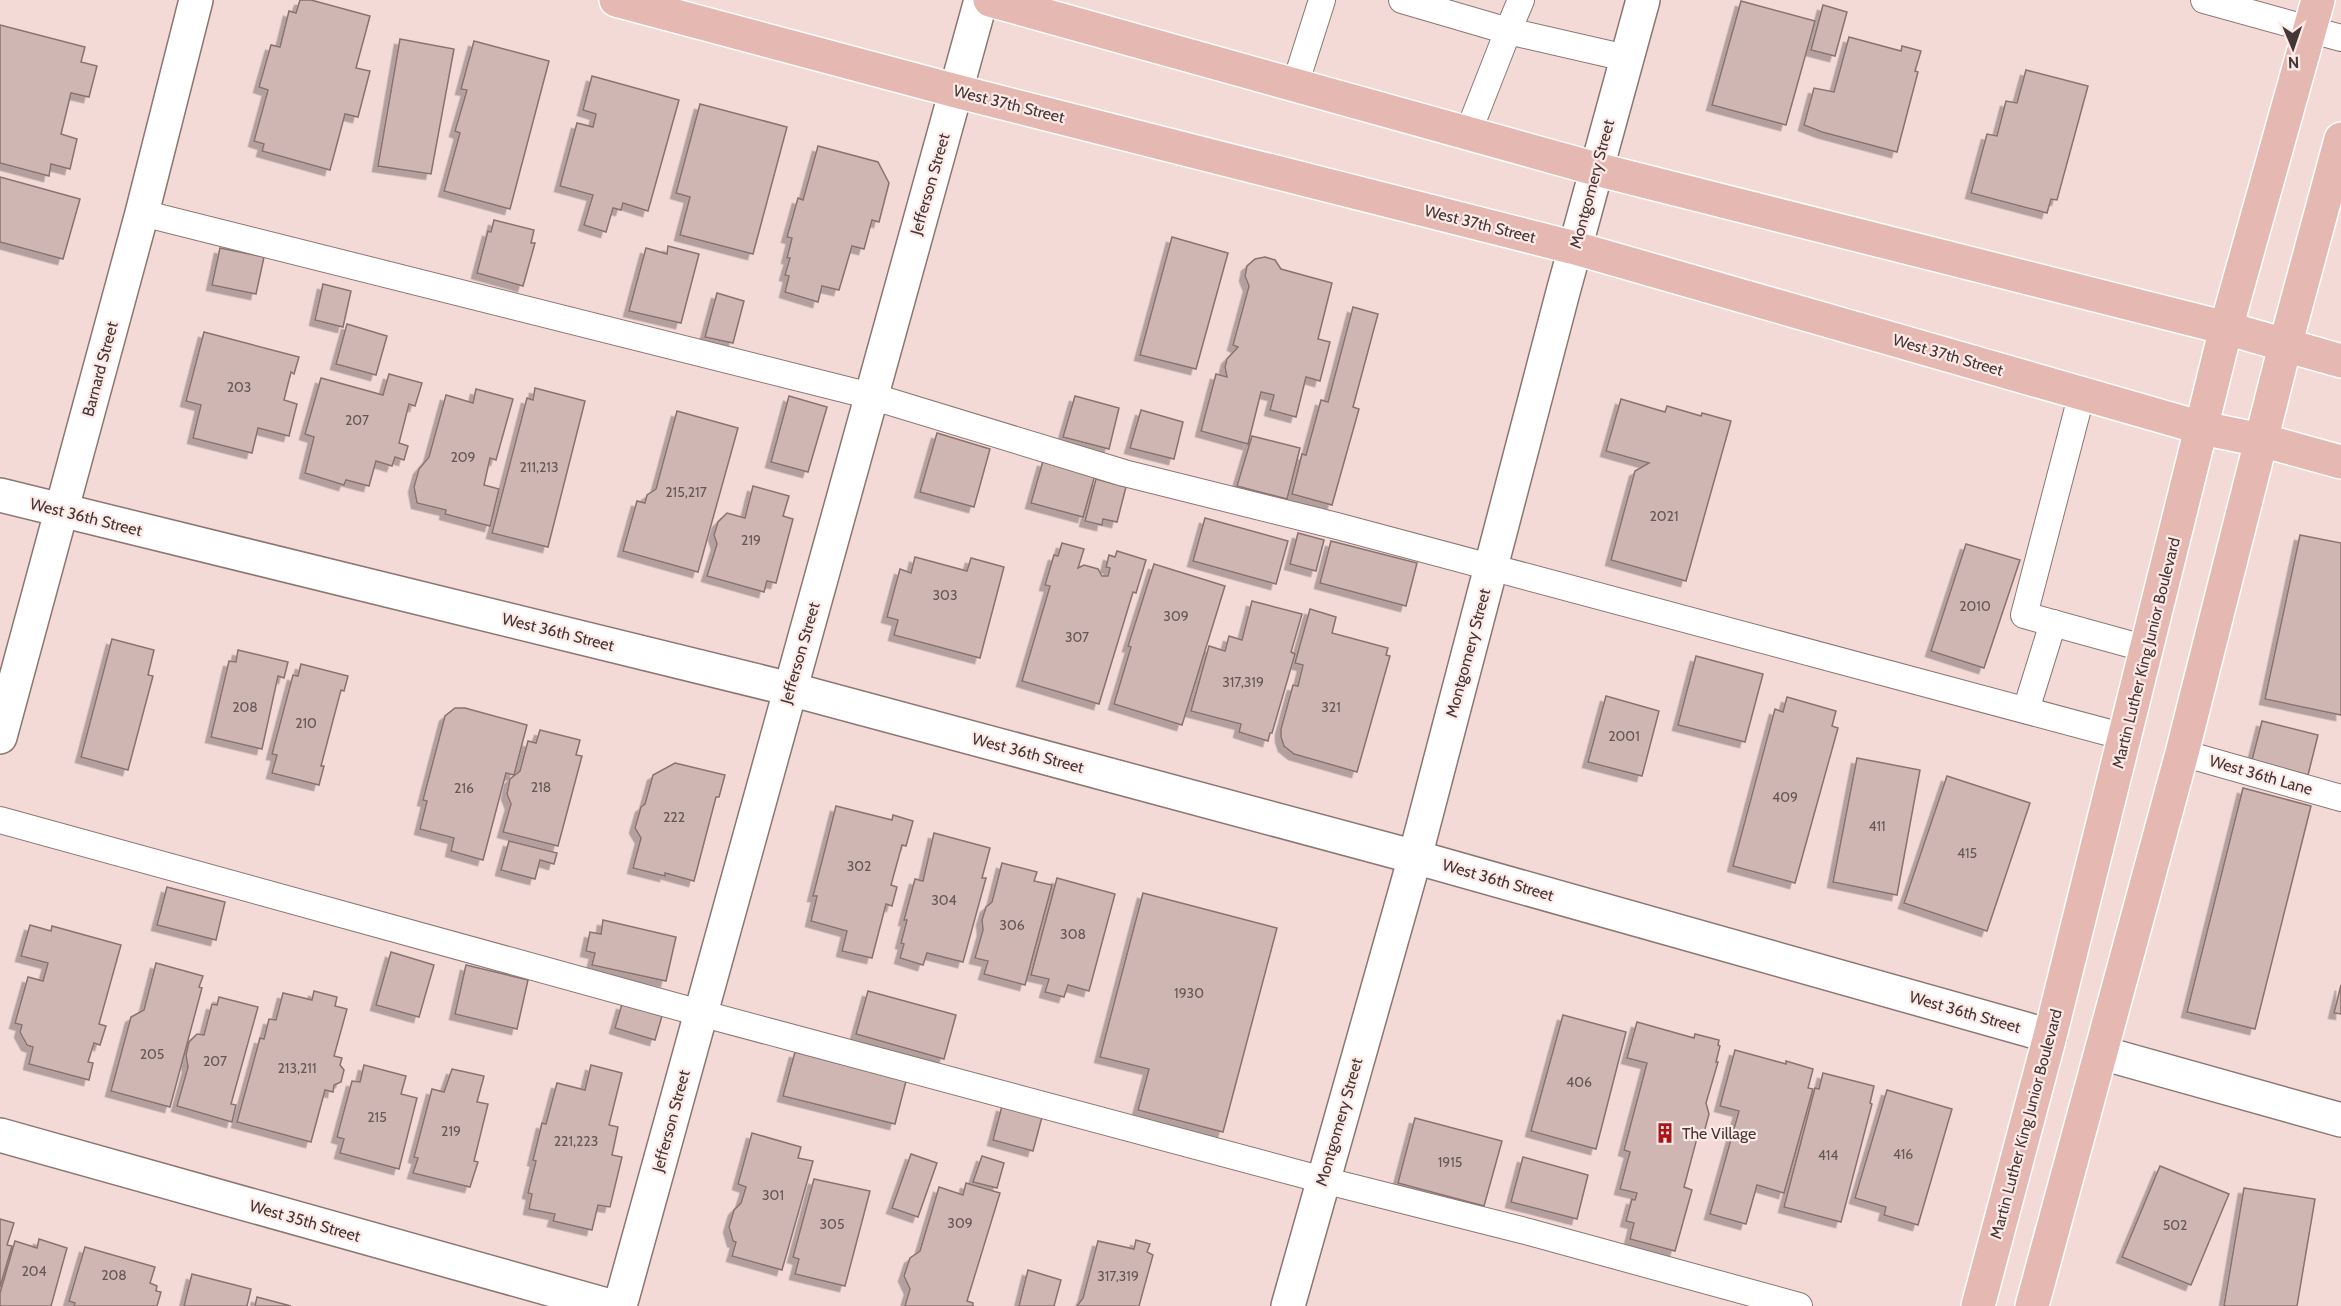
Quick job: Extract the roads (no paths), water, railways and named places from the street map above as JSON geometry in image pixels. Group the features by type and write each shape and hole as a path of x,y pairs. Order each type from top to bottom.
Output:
{"main road":[{"name":"West 37th Street","path":"616,0 956,91 1575,248 2202,428 2261,440 2341,462"},
{"path":"990,0 1596,169 2226,328 2341,361"},
{"name":"Martin Luther King Junior Boulevard","path":"1978,1306 2050,1036 2226,328 2314,14"},
{"path":"2032,1306 2182,753 2261,440 2341,139"}],"street":[{"name":"Barnard Street","path":"0,738 142,213 196,0"},
{"name":"Jefferson Street","path":"620,1306 981,0"},
{"name":"Montgomery Street","path":"1288,1306 1415,857 1596,169 1644,0"},
{"name":"West 36th Street","path":"0,495 790,688 1415,857 2050,1036"},
{"path":"2102,1053 2341,1120"},
{"name":"West 35th Street","path":"0,1135 610,1306"}],"lane":[{"path":"1295,85 1322,0"},
{"path":"1402,0 1508,31 1626,58"},
{"path":"1468,133 1521,0"},
{"path":"2204,0 2314,14 2341,38"},
{"path":"142,213 871,396 1124,473 1337,526 2125,737"},
{"path":"2082,393 2024,615 2146,649"},
{"path":"2026,710 2053,623"},
{"name":"West 36th Lane","path":"2182,753 2341,798"},
{"path":"0,820 700,1013 1800,1306"}],"place":[{"name":"The Village","path":"1665,1133"}]}
